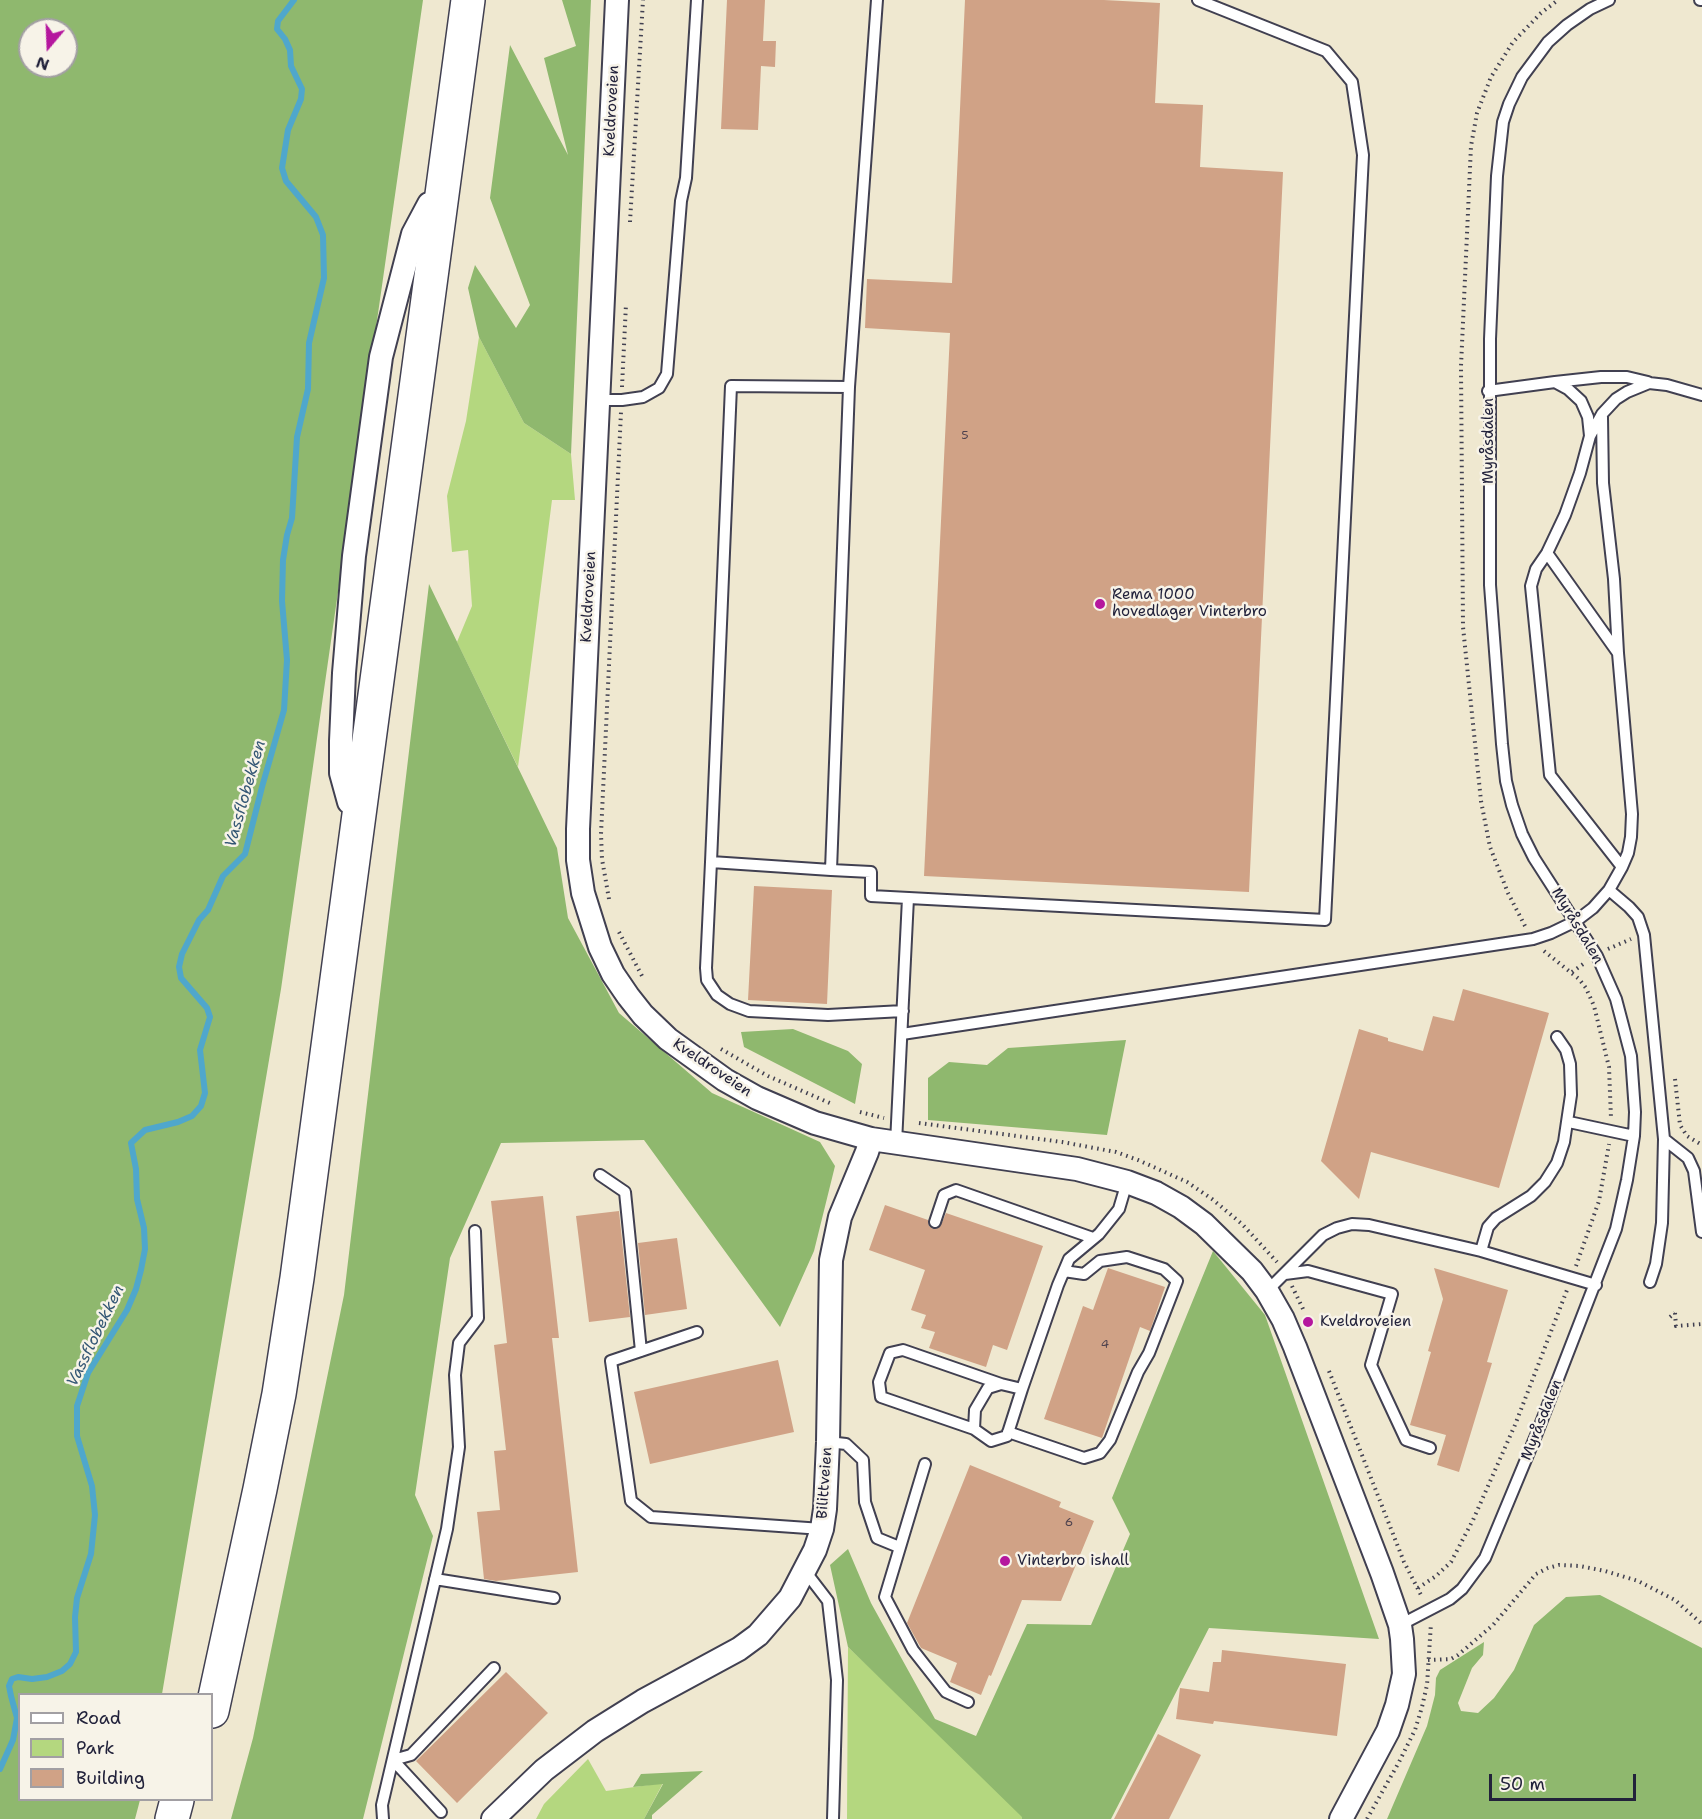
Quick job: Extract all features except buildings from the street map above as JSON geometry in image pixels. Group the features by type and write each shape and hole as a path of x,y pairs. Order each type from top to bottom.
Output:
{"highway":[{"path":"201,1693 246,1484 284,1277 455,0"},
{"path":"213,1706 279,1394 297,1278 468,0"},
{"path":"172,1819 177,1801"},
{"path":"186,1819 191,1801"}],"street":[{"name":"Kveldroveien","path":"617,0 578,829 578,860 583,893 596,938 613,974 644,1015 668,1039 695,1060 757,1098 787,1112 823,1126 871,1139 1077,1169 1127,1182 1156,1192 1204,1224 1252,1271 1283,1319 1400,1624"},
{"name":"Bilittveien","path":"493,1819 544,1770 595,1731 643,1701 739,1649 758,1635 790,1598 805,1571 822,1529 828,1442 831,1260 840,1217 871,1139"},
{"path":"1341,1819 1388,1731 1397,1705 1404,1674 1400,1624"}],"lane":[{"path":"598,400 643,397 659,388 666,374 681,201 686,178 698,0"},
{"path":"831,870 849,387 877,0"},
{"path":"711,862 871,872 871,896 1325,920 1364,155 1352,82 1326,51 1198,0"},
{"name":"Myråsdalen","path":"1400,1624 1450,1599 1462,1590 1485,1558 1596,1285 1619,1217 1634,1136 1634,1083 1631,1056 1616,999 1597,956 1534,858 1522,834 1506,781 1490,585 1488,391 1497,176 1503,122 1522,77 1548,42 1582,14 1609,0"},
{"path":"1488,391 1600,377 1627,377 1702,395"},
{"path":"1555,382 1568,389 1581,402 1588,417 1590,436"},
{"path":"1622,867 1550,775 1531,586 1536,569 1547,553 1565,515 1590,436 1602,414 1616,399 1649,382"},
{"path":"849,387 731,386 707,980 717,994 729,1004 749,1011 828,1015 903,1011"},
{"path":"902,1034 1533,939 1576,921 1593,908 1609,890 1622,867 1629,845 1632,814 1618,653 1616,599 1602,463 1602,414"},
{"path":"1547,553 1618,653"},
{"path":"1609,890 1638,917 1644,935 1664,1139 1662,1223 1656,1264 1650,1282"},
{"path":"896,1143 908,898"},
{"path":"1481,1251 1488,1227 1496,1218 1531,1196 1545,1182 1557,1163 1569,1122 1571,1095 1570,1064 1566,1050 1557,1036"},
{"path":"1569,1122 1634,1136"},
{"path":"1664,1139 1688,1158 1694,1171 1702,1232"},
{"path":"600,1174 625,1192 641,1351"},
{"path":"1022,1389 903,1350 890,1353 879,1382 881,1397 974,1429 991,1441 1006,1436 1069,1259 1093,1239 1119,1209 1127,1182"},
{"path":"935,1222 944,1195 956,1190 1093,1239"},
{"path":"1267,1292 1323,1235 1352,1224 1369,1225 1481,1251 1596,1285"},
{"path":"383,1819 382,1806 447,1529 459,1447 455,1375 459,1342 478,1318 475,1231"},
{"path":"1008,1432 1084,1458 1100,1453 1110,1440 1138,1372 1149,1353 1177,1281 1164,1269 1127,1257 1100,1261 1084,1274 1064,1271"},
{"path":"1285,1274 1308,1271 1392,1294 1371,1365 1406,1440 1430,1448"},
{"path":"697,1332 611,1361 630,1501 651,1517 822,1529"},
{"path":"974,1429 975,1410 988,1389 1001,1384"},
{"path":"828,1442 846,1444 863,1460 866,1502 877,1538 899,1547"},
{"path":"925,1464 885,1597 913,1650 939,1684 946,1692 968,1702"},
{"path":"805,1571 828,1601 835,1658 837,1680 833,1819"},
{"path":"435,1579 554,1598"},
{"path":"393,1760 411,1755 494,1668"},
{"path":"393,1760 441,1812"}],"path":[{"path":"629,230 643,0"},
{"path":"611,909 605,884 601,834 626,298"},
{"path":"617,926 646,984"},
{"path":"720,1048 777,1080 836,1106"},
{"path":"855,1111 898,1120 1062,1142 1116,1152 1138,1160 1186,1182 1212,1199 1242,1224 1285,1274 1305,1313"},
{"path":"1670,1317 1675,1313 1676,1326 1702,1323"},
{"path":"1327,1366 1404,1562 1429,1609 1431,1620 1427,1685 1415,1730 1367,1819"},
{"path":"1428,1660 1451,1659 1458,1655 1493,1625 1536,1574 1559,1565 1605,1571 1638,1581 1675,1600 1702,1624"}],"green space":[{"path":"0,0 423,0 281,989 162,1693 18,1693 18,1801 140,1801 135,1819 0,1819"},
{"path":"562,0 591,0 571,454 524,423 479,337 468,288 475,265 516,328 530,305 490,198 510,45 568,155 544,58 576,46"},
{"path":"479,337 524,423 571,454 575,500 552,500 518,767 457,642 472,606 468,550 452,552 447,496 466,421"},
{"path":"429,584 557,848 568,918 619,1013 712,1093 820,1142 835,1166 814,1251 780,1327 644,1140 501,1143 450,1258 415,1495 433,1536 363,1819 231,1819 253,1738 344,1295"},
{"path":"793,1029 848,1051 862,1064 855,1104 744,1047 741,1032"},
{"path":"1126,1040 1107,1135 928,1120 928,1078 949,1062 987,1065 1008,1048"},
{"path":"1213,1251 1265,1315 1379,1639 1209,1628 1111,1819 1022,1819 848,1647 830,1565 848,1549 871,1603 935,1719 976,1736 1027,1624 1091,1625 1130,1534 1112,1498"},
{"path":"1600,1595 1702,1648 1702,1819 1387,1819 1427,1726 1435,1695 1436,1678 1440,1670 1484,1642 1483,1655 1472,1668 1458,1703 1461,1711 1478,1713 1494,1698 1514,1670 1534,1625 1566,1597"},
{"path":"848,1647 1025,1815 1023,1819 847,1819"},
{"path":"588,1759 606,1791 663,1783 644,1819 536,1819 544,1804"},
{"path":"703,1771 652,1815 652,1819 644,1819 663,1784 633,1787 641,1774"}],"waterway":[{"name":"Vassflobekken","path":"0,1769 13,1740 17,1718 9,1686 12,1679 47,1677 62,1671 70,1664 76,1652 77,1598 91,1554 95,1515 92,1486 77,1436 77,1406 88,1373 127,1310 141,1270 145,1249 144,1228 137,1199 136,1169 131,1143 145,1130 178,1122 192,1116 201,1106 205,1093 200,1050 210,1017 207,1008 181,978 179,967 182,954 199,920 208,910 223,876 245,854 284,710 287,660 282,601 283,560 292,518 297,437 308,389 309,343 324,278 323,235 316,217 286,181 282,168 288,130 301,99 302,89 291,66 290,50 277,29 278,21 294,0"}],"place":[{"name":"Rema 1000 hovedlager Vinterbro","path":"1100,604"},
{"name":"Kveldroveien","path":"1308,1322"},
{"name":"Vinterbro ishall","path":"1005,1561"}]}
